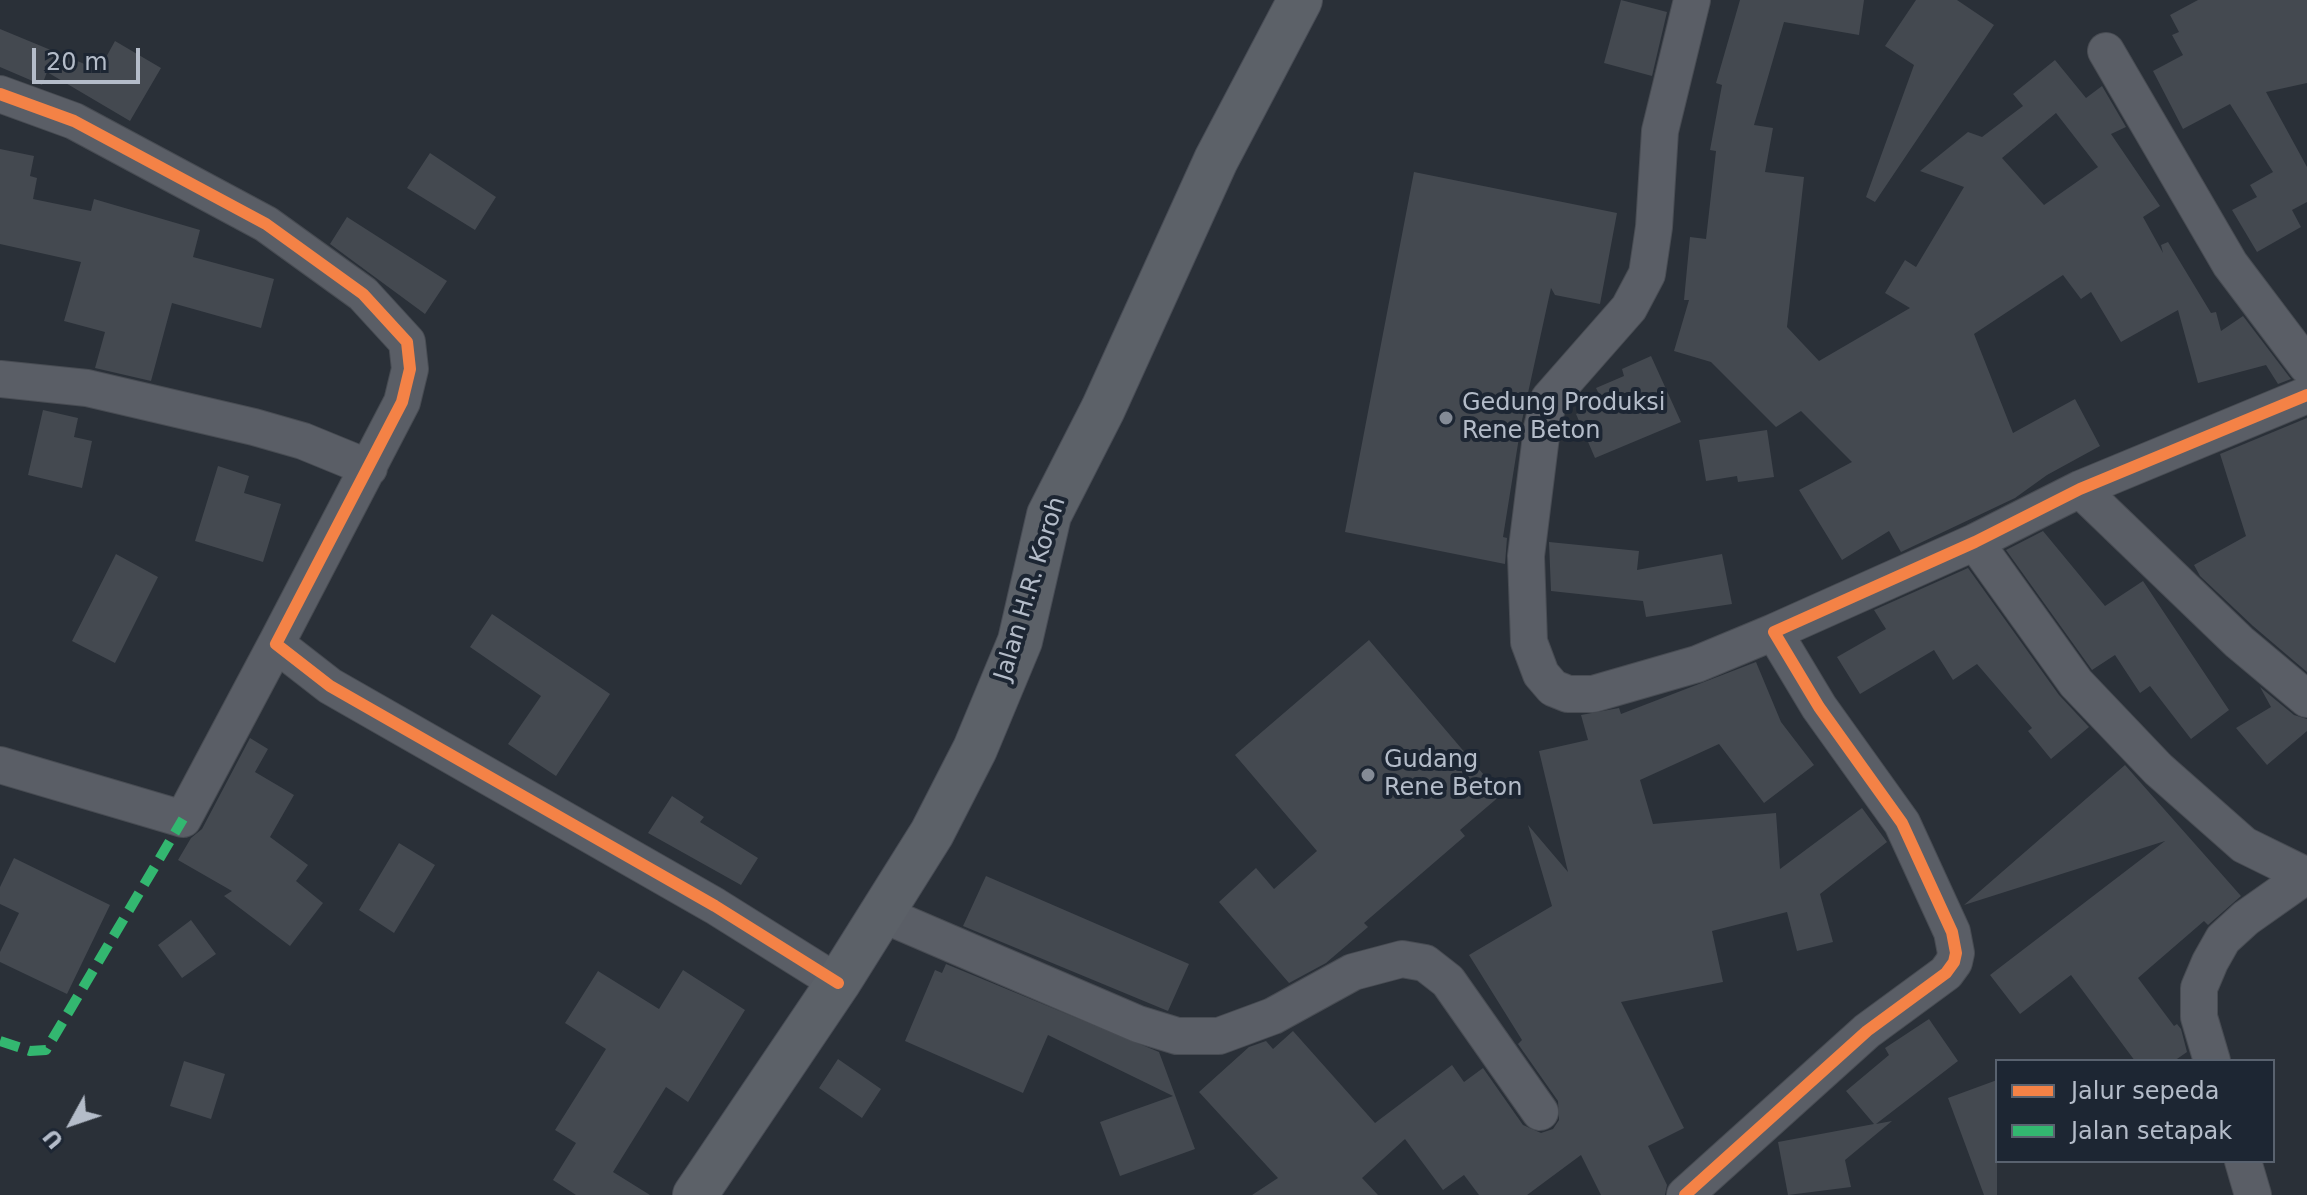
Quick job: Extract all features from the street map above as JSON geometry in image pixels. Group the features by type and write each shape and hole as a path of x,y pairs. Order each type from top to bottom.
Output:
{"main road":[{"name":"Jalan H.R. Koroh","path":"695,1195 882,914 932,833 975,749 1020,641 1049,515 1103,409 1216,160 1300,0"}],"street":[{"path":"1692,0 1660,131 1654,227 1647,274 1629,308 1549,399 1542,428 1526,556 1529,642 1541,674 1553,688 1568,694 1593,694 1697,664 1975,542 2080,489 2307,395"},
{"path":"2106,51 2230,264 2307,366"},
{"path":"0,94 74,121 266,224 363,294 407,342 410,369 402,402 380,440 369,468 183,819 0,765"},
{"path":"0,379 87,388 254,427 369,468"},
{"path":"2080,489 2239,642 2307,699"},
{"path":"1975,542 2076,683 2158,769 2244,845 2306,877 2246,918 2223,939 2210,962 2199,988 2199,1017 2211,1059"},
{"path":"1685,1195 1867,1031 1946,973 1956,953 1952,932 1902,823 1819,707 1774,632"},
{"path":"276,644 330,686 715,906 838,983"},
{"path":"882,914 1138,1024 1177,1036 1219,1036 1273,1016 1353,972 1402,959 1425,963 1448,981 1540,1112"},
{"path":"2244,1163 2253,1195"}],"building":[{"path":"1621,0 1667,12 1652,76 1604,63"},
{"path":"1740,0 1864,0 1859,35 1784,22 1754,125 1773,128 1765,172 1804,177 1787,327 1819,361 1910,308 1885,293 1905,260 1916,267 1964,187 1920,171 1968,132 1982,137 2023,106 2013,94 2055,60 2086,98 2102,86 2126,127 2111,134 2160,206 2143,217 2163,253 2161,245 2168,242 2211,313 2216,312 2221,331 2243,316 2291,379 2278,384 2266,365 2198,383 2178,310 2121,342 2091,292 2081,299 2063,275 1974,334 2013,433 2075,399 2100,446 2047,475 2015,498 1901,552 1889,531 1842,560 1799,490 1852,462 1801,411 1776,427 1711,362 1674,351 1689,300 1684,300 1690,237 1706,239 1716,151 1710,150 1722,85 1716,83","holes":["2056,113 2098,167 2044,205 2002,158"]},
{"path":"1916,0 1957,0 1994,25 1875,202 1866,197 1914,65 1885,46"},
{"path":"2198,0 2307,0 2307,83 2266,92 2307,167 2307,202 2292,210 2301,227 2257,252 2232,210 2257,197 2250,185 2273,172 2230,104 2183,129 2153,71 2183,55 2172,35 2179,32 2170,15"},
{"path":"0,29 99,70 115,41 161,68 130,121 47,72 42,85 0,67"},
{"path":"0,149 34,156 30,176 37,178 33,199 91,211 94,199 200,230 193,257 274,279 261,328 172,303 151,381 95,368 105,332 64,321 81,262 0,244"},
{"path":"430,153 496,197 475,230 407,188"},
{"name":"Gedung Produksi Rene Beton","path":"1414,172 1617,213 1600,304 1555,295 1551,288 1521,425 1503,537 1507,538 1505,564 1345,532"},
{"path":"347,217 447,281 425,314 330,244"},
{"path":"1651,356 1681,422 1595,458 1576,414 1603,402 1596,388 1624,376 1622,369"},
{"path":"43,410 78,418 74,437 92,441 82,488 28,475"},
{"path":"2307,418 2307,672 2200,576 2194,565 2246,536 2220,454"},
{"path":"1767,430 1774,477 1738,482 1737,476 1706,481 1699,440"},
{"path":"218,466 249,476 244,493 281,504 263,562 195,541"},
{"path":"2043,531 2105,606 2143,581 2229,710 2191,739 2150,686 2140,693 2115,655 2092,670 2006,550"},
{"path":"1549,542 1639,551 1637,570 1722,554 1732,604 1646,617 1643,601 1551,591"},
{"path":"116,554 158,577 115,663 72,641"},
{"path":"1968,568 2059,695 2089,727 2051,759 2028,731 2032,728 1977,664 1953,680 1934,650 1860,694 1837,657 1886,629 1874,610"},
{"path":"492,614 610,694 556,776 508,744 541,696 470,647"},
{"name":"Gudang Rene Beton","path":"1369,640 1501,795 1460,830 1465,836 1364,923 1368,927 1326,963 1289,983 1219,902 1256,868 1274,889 1317,851 1235,755"},
{"path":"1756,662 1781,722 1814,765 1764,803 1719,744 1640,780 1653,824 1776,813 1780,869 1862,808 1887,842 1820,894 1833,942 1797,951 1787,912 1712,931 1723,982 1621,1002 1684,1128 1648,1146 1667,1185 1665,1195 1601,1195 1581,1155 1527,1195 1479,1195 1464,1175 1443,1190 1405,1139 1362,1178 1378,1195 1252,1195 1278,1178 1199,1092 1249,1047 1266,1041 1273,1049 1293,1031 1375,1123 1452,1065 1464,1082 1483,1068 1523,1125 1541,1133 1553,1129 1559,1120 1558,1101 1518,1044 1522,1040 1469,955 1552,906 1528,825 1568,872 1539,751 1588,740 1581,715 1619,708 1621,714"},
{"path":"2260,687 2294,715 2307,719 2307,731 2267,765 2236,728 2271,707"},
{"path":"250,738 268,749 255,772 294,795 270,837 308,865 296,881 323,903 290,946 224,896 232,891 178,860 191,838 202,829"},
{"path":"2125,765 2241,896 2208,925 2204,921 2138,978 2174,1026 2177,1024 2181,1029 2187,1052 2177,1059 2134,1059 2071,975 2020,1014 1990,975 2165,841 1964,905"},
{"path":"672,796 704,817 700,822 758,858 741,885 648,833"},
{"path":"399,843 435,865 394,933 359,910"},
{"path":"14,858 110,905 67,994 0,962 0,952 19,913 0,904 0,887"},
{"path":"986,876 1189,964 1168,1011 963,926"},
{"path":"191,920 216,954 182,978 158,945"},
{"path":"946,964 1159,1052 1195,1149 1120,1176 1100,1122 1173,1096 1048,1035 1023,1093 905,1041 935,970 942,973"},
{"path":"683,970 745,1010 688,1102 666,1087 613,1172 650,1195 576,1195 553,1180 576,1143 555,1130 606,1049 565,1023 598,971 659,1009"},
{"path":"1929,1019 1958,1061 1876,1124 1892,1121 1845,1160 1851,1187 1788,1195 1778,1142 1874,1124 1846,1091 1889,1055 1885,1048"},
{"path":"838,1059 881,1089 862,1118 819,1088"},
{"path":"184,1061 225,1074 211,1119 170,1106"},
{"path":"1995,1081 1997,1195 1984,1195 1948,1098"}],"marked path":[{"path":"0,1041 30,1051 46,1050 183,819"}],"cycle path":[{"path":"0,94 74,121 266,224 363,294 407,342 410,369 402,402 276,644 330,686 715,906 838,983"},
{"path":"1685,1195 1867,1031 1946,973 1956,953 1952,932 1902,823 1819,707 1774,632 1975,542 2080,489 2307,395"}],"place":[{"name":"Gedung Produksi Rene Beton","path":"1446,418"},
{"name":"Gudang Rene Beton","path":"1368,775"}]}
